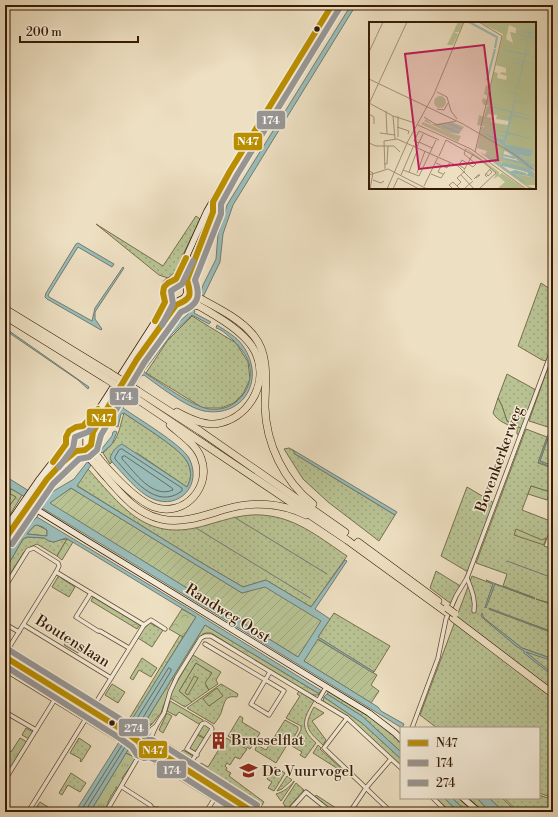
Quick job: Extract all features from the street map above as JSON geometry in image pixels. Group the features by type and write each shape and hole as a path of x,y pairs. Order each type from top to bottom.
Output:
{"highway":[{"path":"188,295 244,325 255,337 262,350 265,360 266,421 276,455 286,474 306,498 350,538"},
{"path":"136,394 160,401 181,414 201,423 214,424 231,418 244,410 252,401 258,390 260,370 257,355 248,341 220,319 195,304 188,295"},
{"path":"158,324 185,306 192,305 203,309"},
{"path":"5,309 136,394 200,431 350,538 447,610 553,694"},
{"path":"5,316 107,375"},
{"path":"85,448 138,497 155,507 169,509 178,507 188,502 196,495 203,479 204,466 200,455 190,443 136,394"},
{"path":"153,410 350,538"},
{"path":"85,448 91,460 133,505 143,512 161,519 189,520 240,506 254,504 271,505 287,508 303,514 350,538"},
{"path":"454,616 553,690"}],"main road":[{"path":"176,280 207,211 214,202 230,171 332,5"},
{"path":"85,448 86,431 98,410 158,324 176,303 188,295 185,279 212,212 214,202"},
{"path":"176,303 167,298 163,293 168,283 176,280 186,284"},
{"path":"63,462 78,454 85,448 86,431 104,414 158,324 167,303 167,298"},
{"path":"5,539 57,457 68,447 71,431 76,427 86,431"},
{"path":"68,442 85,448"},
{"path":"5,528 29,503 47,479 63,462 85,448"},
{"name":"Randweg Oost","path":"29,503 39,511 369,713 400,738"},
{"path":"5,658 126,732 147,742 158,753 187,769 253,812"},
{"path":"142,751 140,746 147,742"},
{"path":"464,799 479,812"}],"street":[{"name":"Bovenkerkerweg","path":"412,727 438,658 446,619 456,596 468,578 553,348"},
{"path":"5,587 28,550 31,548 34,548 56,561 59,566 5,654"},
{"path":"56,572 144,625"},
{"path":"468,578 474,597 474,611"},
{"path":"91,593 76,617 129,648"},
{"path":"28,812 144,625 151,620 165,629"},
{"path":"5,624 19,632"},
{"name":"Boutenslaan","path":"24,624 111,678"},
{"path":"147,742 164,713 170,692 177,677 201,638 211,636 346,718 400,767"},
{"path":"205,644 221,653 265,680 284,691 269,715 251,704 265,680 270,672"},
{"path":"221,653 226,646"},
{"path":"5,670 116,738"},
{"path":"318,701 326,687"},
{"path":"5,780 60,691"},
{"path":"5,712 36,730"},
{"path":"346,718 324,748 391,812"},
{"path":"187,769 197,755 212,729 205,723 202,724 187,749 197,755"},
{"path":"106,812 142,751 214,799"},
{"path":"350,812 366,788 391,759"},
{"path":"122,787 150,804 152,811 158,809 164,812"},
{"path":"206,812 220,790"},
{"path":"288,812 306,792 331,812"},
{"path":"434,799 447,812"}],"green space":[{"path":"336,5 344,5 335,19 330,16"},
{"path":"328,19 333,22 266,132 261,129"},
{"path":"258,133 264,136 218,210 224,189"},
{"path":"196,216 200,219 175,272 168,278 159,275 96,224 163,266"},
{"path":"541,283 553,291 553,344 547,361 542,360 518,346"},
{"path":"192,316 236,343 248,362 250,379 243,394 234,403 221,408 203,408 146,373 168,340"},
{"path":"553,353 553,421 551,428 529,421"},
{"path":"507,374 536,390 522,429 507,421 498,398"},
{"path":"498,398 507,421 522,429 519,435 517,434 517,429 501,421 493,413"},
{"path":"124,413 167,442 182,455 188,463 190,470 190,480 187,487 137,453 110,458 112,462 110,464 103,453 115,439"},
{"path":"526,429 547,437 538,463 553,468 553,493 531,486 522,510 553,522 544,546 553,549 553,604 536,599 553,605 553,632 489,609 553,633 553,659 522,648 481,616 516,646 553,661 553,798 540,793 540,727 436,727 420,715 472,576 493,584 485,608 495,584 535,598 503,586 507,574 476,563"},
{"path":"548,438 553,440 553,466 540,461"},
{"path":"289,448 293,450 295,454 395,515 379,541 328,502 303,479 284,449"},
{"path":"88,469 126,509 139,519 153,526 168,530 186,529 238,517 254,515 270,516 281,518 301,526 347,556 311,607 266,580 243,587 76,485"},
{"path":"531,486 550,492 547,500 528,494"},
{"path":"467,487 494,503 468,572 441,556"},
{"path":"71,488 242,593 265,586 322,621 298,657 49,503"},
{"path":"11,489 22,495 5,523 5,512 16,497 9,493"},
{"path":"9,493 16,497 5,512 5,500"},
{"path":"34,514 38,515 37,517 19,535 5,556 5,550 25,520"},
{"path":"37,525 47,530 47,536 27,534 34,526"},
{"path":"516,529 542,540 546,538 544,545 514,535"},
{"path":"27,537 45,538 54,542 67,539 57,556 37,544 30,547 24,552 5,582 5,570 23,539"},
{"path":"67,539 73,542 62,560 57,556"},
{"path":"436,571 462,587 454,606 430,588"},
{"path":"59,575 75,587 69,597 52,587"},
{"path":"93,597 140,625 137,629 91,601"},
{"path":"182,609 196,617 183,637 169,629"},
{"path":"334,613 390,646 374,672 318,637"},
{"path":"150,623 163,630 152,647 138,638 144,628"},
{"path":"205,625 320,693 318,695 311,695 211,633 206,633 197,641 173,681 161,713 152,724 144,724"},
{"path":"180,635 183,637 132,720 143,724 152,724 141,732 126,724"},
{"path":"68,638 82,647 78,653 64,645"},
{"path":"317,639 377,675 371,685 379,691 371,703 304,661"},
{"path":"193,655 221,672 216,680 218,684 209,690 205,683 212,673 196,663 179,691 192,702 185,707 170,698 171,692"},
{"path":"142,658 157,668 151,677 139,670 133,680 130,678"},
{"path":"5,661 55,691 55,694 50,696 5,668"},
{"path":"196,663 212,673 206,686 209,690 192,702 179,691"},
{"path":"194,676 198,678 188,695 185,693"},
{"path":"112,684 125,692 118,703 105,695"},
{"path":"221,684 238,694 237,697 230,697 226,699 221,714 214,724 187,708"},
{"path":"217,688 223,696 209,706 203,699"},
{"path":"299,691 314,701 304,722 307,732 316,743 305,758 300,755 302,752 292,746 301,730 301,726 286,718 300,696 297,694"},
{"path":"329,691 375,719 400,740 400,751 362,716 327,694"},
{"path":"324,697 362,723 400,758 400,765 348,717 323,702"},
{"path":"170,701 203,720 203,722 199,724 179,712 176,716 167,711"},
{"path":"314,707 324,713 312,721 326,740 323,745 313,736 308,728 309,719"},
{"path":"167,713 172,716 163,733 159,730"},
{"path":"240,716 243,718 242,722 260,733 250,749 228,736"},
{"path":"91,717 117,732 115,736 89,720"},
{"path":"285,720 298,727 298,730 289,746 287,745 276,763 255,750 257,745 266,750"},
{"path":"203,723 211,728 206,739 198,734"},
{"path":"26,728 33,732 29,739 22,735"},
{"path":"197,735 206,739 197,754 188,749"},
{"path":"20,738 27,742 5,778 5,759"},
{"path":"79,738 91,746 81,762 81,759 70,753"},
{"path":"226,738 247,749 240,759 235,757 230,765 227,763 225,766 227,768 226,770 231,773 229,776 264,802 259,810 197,769 201,763 208,767"},
{"path":"163,740 181,752 183,750 193,756 189,763 161,745"},
{"path":"131,745 138,752 134,757 126,753"},
{"path":"318,745 321,748 320,749 344,771 343,772 313,753"},
{"path":"138,752 138,756 122,778 123,780 118,788 116,787 117,790 115,790 106,807 100,811 90,812 126,753 134,757"},
{"path":"149,753 162,758 216,790 213,796 148,756"},
{"path":"275,767 285,773 274,791 268,788 272,782 267,779"},
{"path":"71,773 86,783 80,792 68,785 62,795 59,793"},
{"path":"287,776 292,780 282,789 277,791"},
{"path":"294,781 281,801 276,794 286,789"},
{"path":"296,783 304,790 287,809 283,803"},
{"path":"220,795 223,795 249,812 244,812 219,797"},
{"path":"316,795 342,812 334,812 315,797"},
{"path":"540,795 553,800 553,812 519,812 505,799 540,799"},
{"path":"437,799 445,799 459,812 451,812"},
{"path":"453,799 462,799 477,812 467,812"},
{"path":"469,799 478,799 490,812 483,812"},
{"path":"490,799 503,799 517,812 504,812"},
{"path":"40,802 53,810 52,812 33,812"}],"water":[{"path":"351,5 356,5 233,205 223,234 220,262 203,297 200,295 203,285 216,259 218,234 227,205"},
{"path":"78,243 114,264 112,267 78,247 48,295 49,297 92,321 95,308 123,267 124,268 95,312 95,319 102,329 101,330 45,297 46,293"},
{"path":"192,309 195,311 194,313 211,322 209,324 192,315 172,334 144,371 145,373 185,399 202,407 218,409 235,403 246,390 250,372 249,363 240,348 225,333 216,328 217,325 235,337 243,346 250,359 252,371 251,383 247,394 240,402 230,408 218,412 197,409 181,401 144,375 141,376 124,403 123,408 184,452 189,458 193,468 191,486 186,493 180,498 163,502 147,496 136,488 112,462 110,458 112,454 116,448 122,444 187,487 191,474 186,460 167,442 124,413 121,414 118,427 114,426 119,404 143,365 172,328"},
{"path":"5,328 89,387 88,389 78,380 5,330"},
{"path":"553,421 553,427 549,437 553,438 553,440 548,438 540,461 553,466 553,468 539,462 538,463"},
{"path":"115,431 117,432 112,444 102,453 100,451"},
{"path":"293,450 397,512 395,515 295,454"},
{"path":"88,461 91,465 77,486 243,587 266,580 311,607 345,560 347,561 315,609 330,619 318,637 374,672 373,673 318,639 304,661 378,707 381,711 404,724 402,727 39,506 41,502 43,503 52,492 74,479","holes":["71,488 242,593 265,587 321,621 298,657 50,503"]},
{"path":"5,476 29,491 25,497 5,485"},
{"path":"37,517 322,691 318,693 205,625 144,724 141,726 136,725 132,719 196,617 66,538 54,542 44,538 27,537 23,539 5,570 5,556 19,535","holes":["37,525 47,530 47,536 27,534 34,526"]},
{"path":"486,580 535,599 495,584 486,608 485,607 493,584"},
{"path":"489,609 553,632 553,633"},
{"path":"482,613 484,618 522,648 553,659 553,661 526,652 553,674 553,676 484,619 481,616"},
{"path":"327,694 362,716 400,751 400,758 362,723 324,697"},
{"path":"121,739 126,740 131,745 90,812 75,812"},
{"path":"445,799 453,799 467,812 459,812"},
{"path":"478,799 490,799 504,812 490,812"}],"waterway":[{"path":"234,517 327,574"},
{"path":"196,528 310,598"},
{"path":"507,561 553,578"}],"transit line":[{"name":"N47","path":"5,539 47,479 76,451 85,450 91,445 93,432 137,359 176,305 185,301 189,296 190,290 187,280 213,212 213,202 230,171 332,5"},
{"name":"174","path":"12,544 53,484 79,459 89,457 97,450 101,435 144,363 181,312 197,300 198,291 195,280 221,214 221,204 237,175 339,9"},
{"name":"N47","path":"155,321 165,302 163,293 164,287 176,279 186,258"},
{"name":"174","path":"162,325 173,304 171,291 182,284 193,261"},
{"name":"N47","path":"53,462 66,444 66,437 69,431 76,427 83,426 98,409"},
{"name":"174","path":"59,467 73,448 75,437 88,432 104,414"},
{"name":"274","path":"9,650 130,725 147,740 152,740 166,747 257,805"},
{"name":"N47","path":"5,657 126,732 139,742 141,748 145,750 149,748 162,754 253,812"},
{"name":"174","path":"5,666 121,739 132,747 137,755 144,758 149,757 158,761 238,812"}],"place":[{"name":"Brusselflat","path":"218,740"},
{"name":"De Vuurvogel","path":"249,771"}]}
